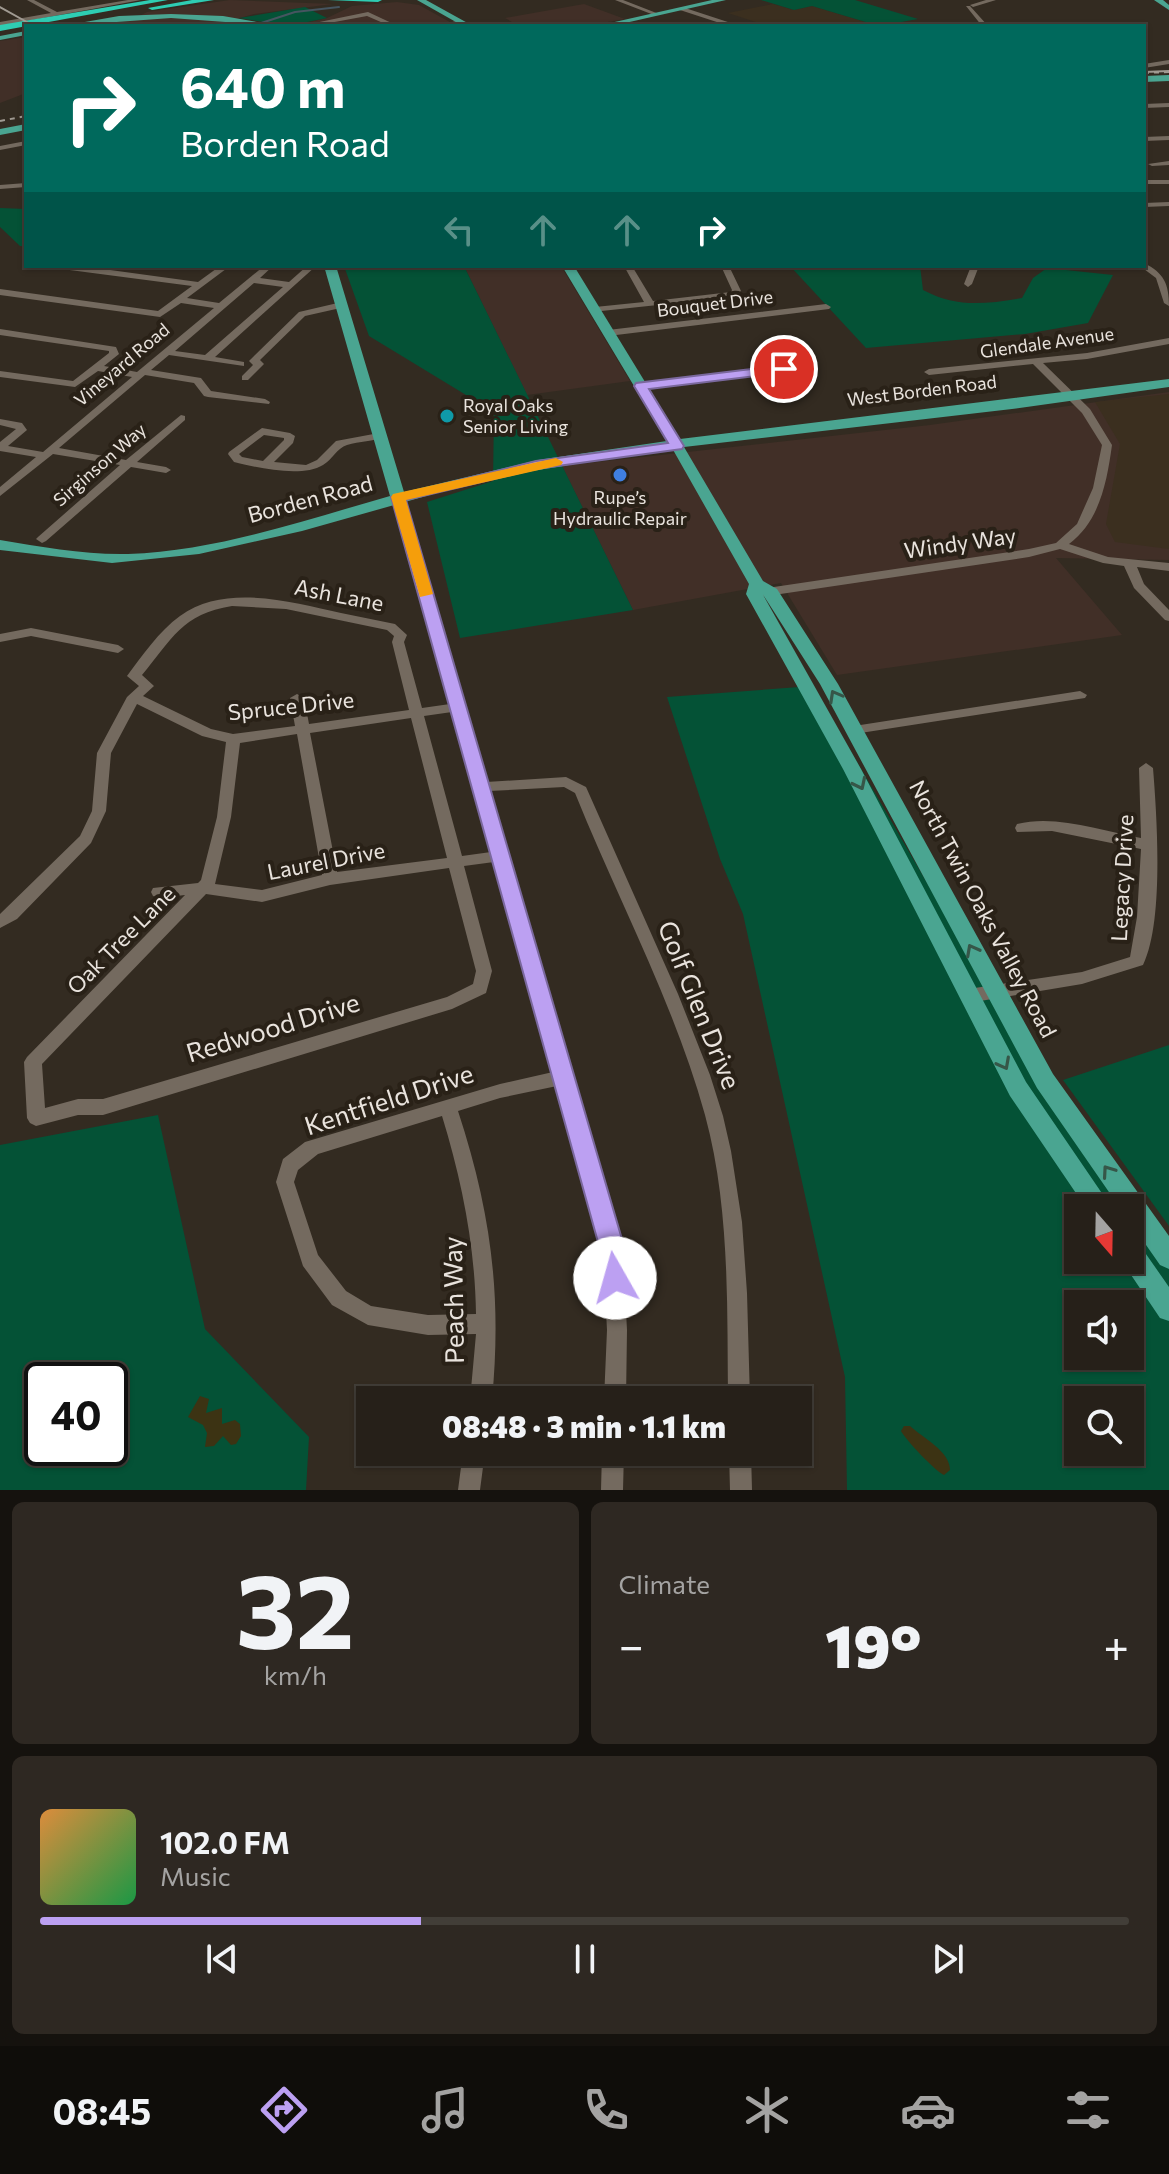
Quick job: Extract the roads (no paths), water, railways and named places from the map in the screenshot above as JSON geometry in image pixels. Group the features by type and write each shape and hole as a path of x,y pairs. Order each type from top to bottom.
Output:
{"highway":[{"path":"42,24 164,0"},
{"path":"47,24 184,0"},
{"path":"89,17 210,0"},
{"path":"332,0 378,0"},
{"path":"2,32 24,28"},
{"path":"2,32 24,31"}],"main road":[{"path":"421,0 469,24"},
{"path":"437,0 469,24"},
{"path":"628,24 722,0"},
{"path":"610,24 740,0"},
{"path":"1158,0 1169,8"},
{"path":"80,24 151,14 256,24"},
{"path":"92,24 170,15 263,24"},
{"path":"1146,79 1166,80"},
{"path":"0,129 24,124"},
{"path":"331,268 398,497"},
{"name":"North Twin Oaks Valley Road","path":"569,268 761,590 854,730 1045,1081 1169,1257"},
{"name":"West Borden Road","path":"1068,393 1169,377"},
{"name":"West Borden Road","path":"675,443 1169,383"},
{"name":"Borden Road","path":"0,545 83,558 148,558 210,549 496,470 675,443"},
{"name":"North Twin Oaks Valley Road","path":"761,590 1018,1089 1090,1194"},
{"path":"1144,1272 1169,1309"}],"street":[{"path":"30,0 56,14"},
{"path":"26,24 56,14 138,0"},
{"path":"618,0 656,14"},
{"path":"947,0 968,5 993,0"},
{"path":"968,5 983,24"},
{"path":"685,10 729,24"},
{"path":"314,24 368,14 390,24"},
{"path":"2,32 24,25"},
{"path":"1146,66 1169,62"},
{"path":"1146,106 1169,105"},
{"path":"1146,139 1169,138"},
{"path":"0,148 24,143"},
{"path":"1152,164 1169,163"},
{"path":"1146,182 1169,182"},
{"path":"0,187 24,185"},
{"path":"1146,205 1169,204"},
{"path":"1146,267 1160,277 1169,303"},
{"path":"77,268 201,285"},
{"path":"0,292 151,314 166,312 223,268"},
{"name":"Vineyard Road","path":"0,493 266,268"},
{"path":"207,359 310,268"},
{"path":"629,268 650,304"},
{"path":"595,310 733,294 737,289 726,268"},
{"path":"968,284 974,268"},
{"path":"251,280 291,285"},
{"path":"181,300 219,306"},
{"path":"245,378 259,364 254,361 302,314 342,305"},
{"name":"Bouquet Drive","path":"608,333 826,307"},
{"path":"0,332 113,349 114,354 80,382 69,384 0,374"},
{"name":"Glendale Avenue","path":"929,372 1036,362 1169,341"},
{"path":"165,352 241,364"},
{"path":"1036,362 1068,393 1102,433 1107,445 1090,514 1076,534 1060,545"},
{"path":"97,368 197,380 208,394 265,402"},
{"path":"641,386 784,369"},
{"name":"Sirginson Way","path":"42,539 181,418"},
{"path":"0,422 18,425 22,430 0,447"},
{"path":"265,465 289,441 290,436 276,431 262,431 233,454 238,460 265,465 307,468 321,462 340,443 379,436"},
{"path":"0,447 166,470"},
{"path":"398,497 613,1253 617,1330 615,1386"},
{"path":"1060,545 1087,556 1169,567"},
{"name":"Windy Way","path":"761,590 1029,553 1060,545"},
{"path":"1129,562 1138,585 1169,617"},
{"name":"Ash Lane","path":"134,697 147,686 134,676 184,618 206,605 237,601 391,627 401,635 398,642 415,713 484,971 480,988"},
{"path":"0,638 31,632 118,649"},
{"path":"854,730 1080,695"},
{"path":"0,922 42,886 86,839 99,811 104,753 134,697"},
{"name":"Spruce Drive","path":"134,697 207,733 233,739 459,707"},
{"path":"297,698 330,879"},
{"name":"Oak Tree Lane","path":"78,1107 36,1118 33,1062 204,888 224,817 233,739"},
{"name":"Legacy Drive","path":"968,996 1082,978 1137,961 1143,941 1148,845 1146,768"},
{"name":"Golf Glen Drive","path":"481,787 566,782 581,790 697,1062 714,1118 731,1194 738,1386"},
{"path":"1022,828 1052,826 1148,845"},
{"name":"Laurel Drive","path":"159,892 204,888 262,896 330,879 501,856"},
{"name":"Redwood Drive","path":"78,1107 103,1107 452,1002 480,988"},
{"name":"Kentfield Drive","path":"485,1324 428,1325 368,1315 339,1298 310,1260 285,1182 290,1165 312,1148 500,1091 565,1077"},
{"name":"Peach Way","path":"448,1107 480,1216 486,1277 482,1386"},
{"path":"469,1490 472,1466"},
{"path":"612,1490 613,1466"},
{"path":"740,1466 741,1490"}],"waterway":[{"path":"258,24 295,12 339,7"}],"tram line":[{"path":"0,7 30,24"},
{"path":"1146,72 1169,71"}],"railway":[{"path":"1146,73 1169,72"},
{"path":"0,121 24,116"}],"place":[{"name":"Royal Oaks Senior Living","path":"447,416"},
{"name":"Rupe’s Hydraulic Repair","path":"620,475"}]}
